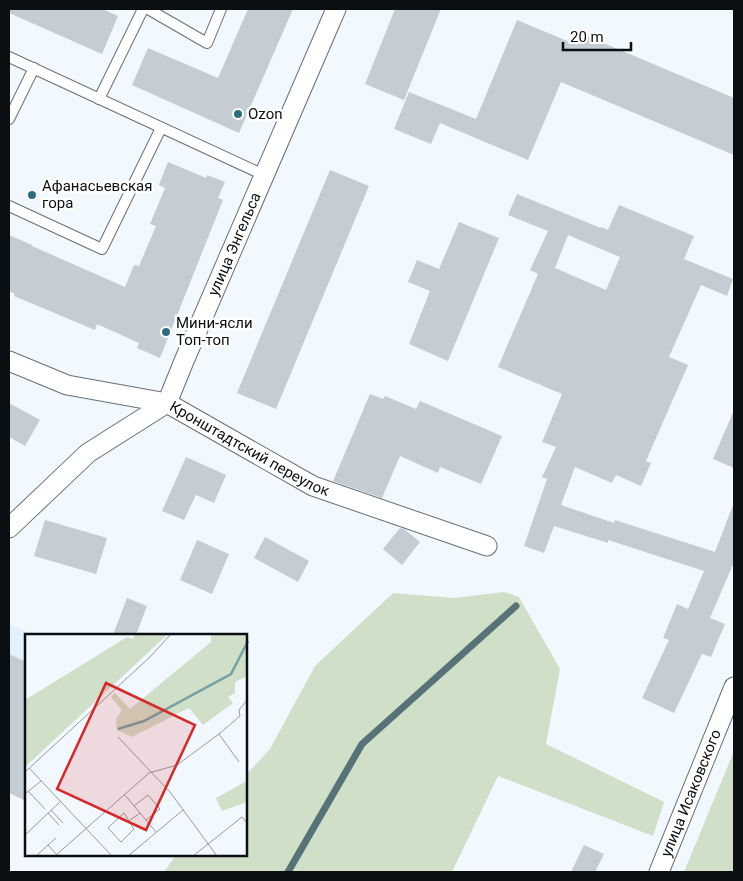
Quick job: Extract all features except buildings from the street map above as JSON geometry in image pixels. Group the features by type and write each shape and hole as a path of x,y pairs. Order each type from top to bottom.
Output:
{"street":[{"name":"улица Энгельса","path":"167,403 336,9"},
{"name":"Кронштадтский переулок","path":"9,361 67,385 167,403 313,486 487,546"},
{"path":"9,528 88,453 167,403"},
{"name":"улица Исаковского","path":"658,872 734,687"}],"lane":[{"path":"99,99 143,9"},
{"path":"148,9 207,43 221,9"},
{"path":"9,57 264,175"},
{"path":"9,118 34,68"},
{"path":"9,206 102,249 161,128"}],"shaded area":[{"path":"9,624 32,634 25,634 25,761 9,788"}],"green space":[{"path":"504,592 519,597 560,669 546,744 664,802 653,836 498,776 452,872 164,872 175,856 248,856 248,773 270,749 315,666 393,593 454,598"},
{"path":"734,751 734,872 684,872"}],"waterway":[{"path":"288,872 362,744 516,606"}],"place":[{"name":"Ozon","path":"238,114"},
{"name":"Афанасьевская гора","path":"32,195"},
{"name":"Мини-ясли Топ-топ","path":"166,332"}]}
